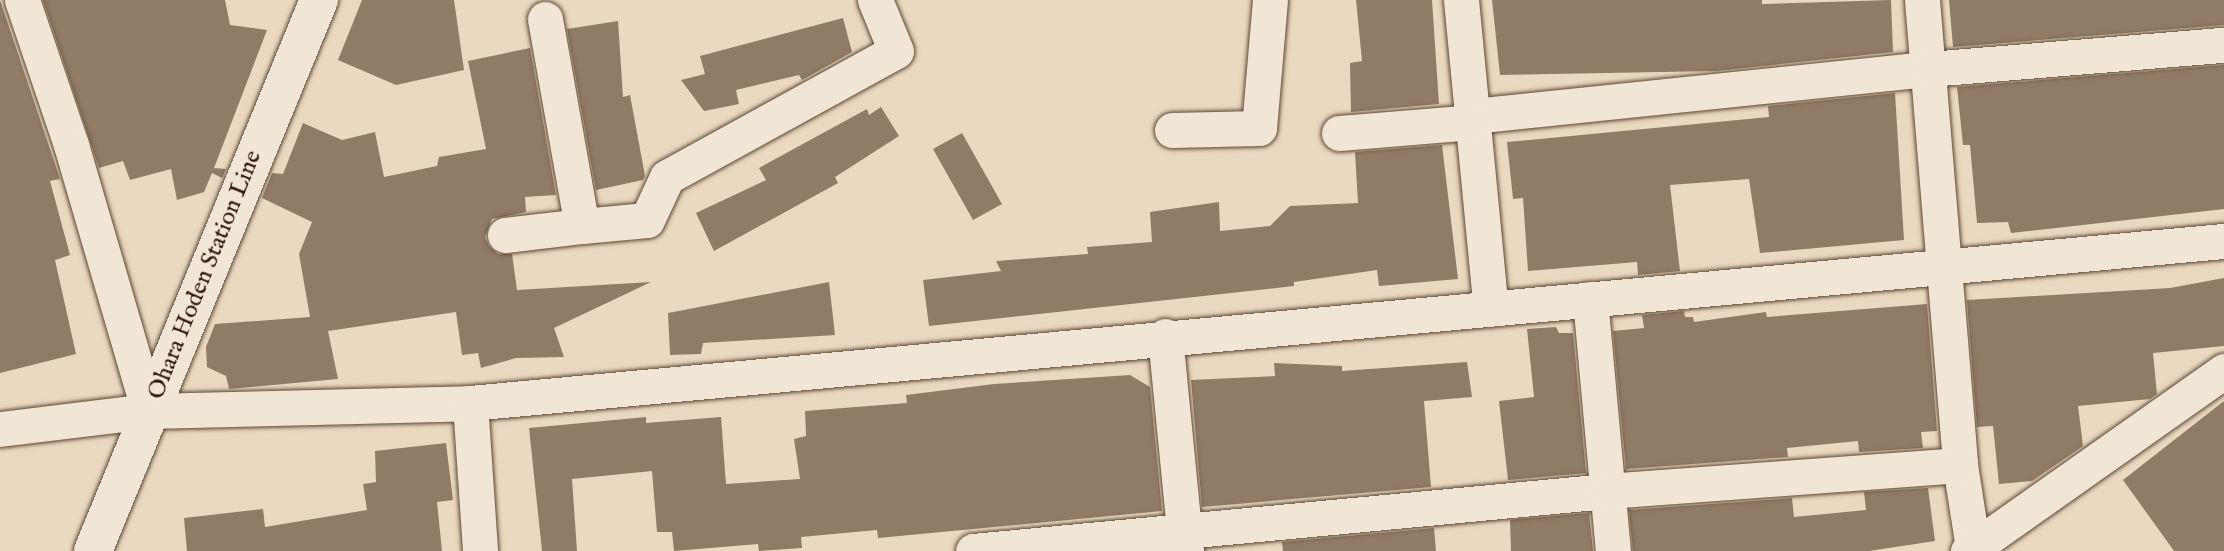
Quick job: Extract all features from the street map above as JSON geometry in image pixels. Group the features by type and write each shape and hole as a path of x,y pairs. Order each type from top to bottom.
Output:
{"main road":[{"name":"Ohara Hoden Station Line","path":"93,551 319,0"}],"street":[{"path":"22,0 71,145 149,411"},
{"path":"505,235 647,220 667,177 896,51 875,0"},
{"path":"1172,130 1259,128 1274,100 1270,0"},
{"path":"1461,0 1490,309"},
{"path":"1922,0 1960,465 1970,550 2224,371"},
{"path":"545,19 582,226"},
{"path":"1339,133 1929,69 2224,45"},
{"path":"0,429 149,411 470,403 1165,336 1490,309 2224,241"},
{"path":"1590,299 1613,551"},
{"path":"1165,336 1185,541"},
{"path":"470,403 480,551"},
{"path":"973,551 1185,541 1608,491 1960,465"}],"building":[{"path":"0,0 60,179 50,181 70,255 55,260 76,354 0,373"},
{"path":"43,0 225,0 230,25 267,30 214,168 226,169 222,178 212,173 204,192 177,200 171,169 130,180 123,161 99,168"},
{"path":"362,0 454,0 464,70 396,85 338,60"},
{"path":"1356,0 1432,0 1439,104 1351,112 1350,63 1362,61"},
{"path":"1492,0 1762,0 1762,4 1891,0 1893,52 1716,71 1500,75"},
{"path":"1949,0 2224,0 2224,25 1953,47"},
{"path":"843,18 852,52 802,80 799,75 736,90 739,104 704,111 681,80 705,74 700,56"},
{"path":"618,21 623,97 630,95 645,176 643,180 596,190 567,29"},
{"path":"530,48 556,195 525,197 526,212 492,219 485,237 489,246 498,254 512,254 517,290 651,282 554,328 564,357 516,358 481,368 478,353 462,355 456,312 328,331 338,379 229,389 226,376 207,367 206,347 215,324 310,317 299,254 312,222 262,198 272,173 283,174 303,123 342,140 375,132 384,177 437,166 439,157 486,149 468,61"},
{"path":"2224,65 2224,209 2011,233 2008,222 1977,223 1970,145 1963,145 1957,87"},
{"path":"1895,93 1904,240 1760,253 1749,179 1670,185 1680,271 1638,275 1637,262 1528,271 1523,198 1513,199 1507,142 1769,117 1768,106"},
{"path":"881,107 899,136 835,177 838,183 714,251 696,213 766,180 759,168 867,109 869,115"},
{"path":"962,133 1002,204 973,220 933,149"},
{"path":"1442,145 1458,279 1379,286 1377,270 1294,282 1294,286 929,326 923,280 1001,271 996,261 1088,254 1087,247 1152,242 1150,212 1219,202 1220,231 1270,226 1290,206 1358,203 1355,152"},
{"path":"2224,278 2224,346 2153,353 2157,394 2150,399 2078,406 2083,446 2032,481 1999,484 1993,426 1977,427 1967,300 2170,288"},
{"path":"829,282 835,335 703,343 701,354 670,355 668,313"},
{"path":"1927,304 1937,431 1921,432 1923,448 1859,452 1858,441 1787,448 1788,457 1626,469 1613,331 1644,328 1642,315 1684,311 1685,317 1693,317 1694,322 1766,312 1767,317"},
{"path":"1556,327 1559,333 1573,333 1586,473 1508,480 1499,401 1534,397 1527,329"},
{"path":"1467,362 1472,397 1424,401 1431,487 1202,507 1191,380 1275,376 1274,363 1342,366 1342,371"},
{"path":"1130,375 1150,387 1162,511 878,538 877,530 801,537 802,548 759,551 758,544 674,551 672,532 657,532 652,471 572,479 577,551 542,551 529,428 646,417 646,423 721,417 726,484 800,479 794,439 806,436 805,411 907,403 906,395 994,384"},
{"path":"2224,401 2224,551 2174,551 2123,480"},
{"path":"446,443 453,500 437,502 442,551 187,551 184,518 263,509 265,527 367,510 363,484 376,482 375,451"},
{"path":"1928,488 1935,541 1869,551 1633,551 1629,510 1792,498 1794,517 1866,510 1864,492"},
{"path":"1589,513 1593,551 1511,551 1510,520"},
{"path":"1434,528 1436,551 1283,551 1282,542"}]}
